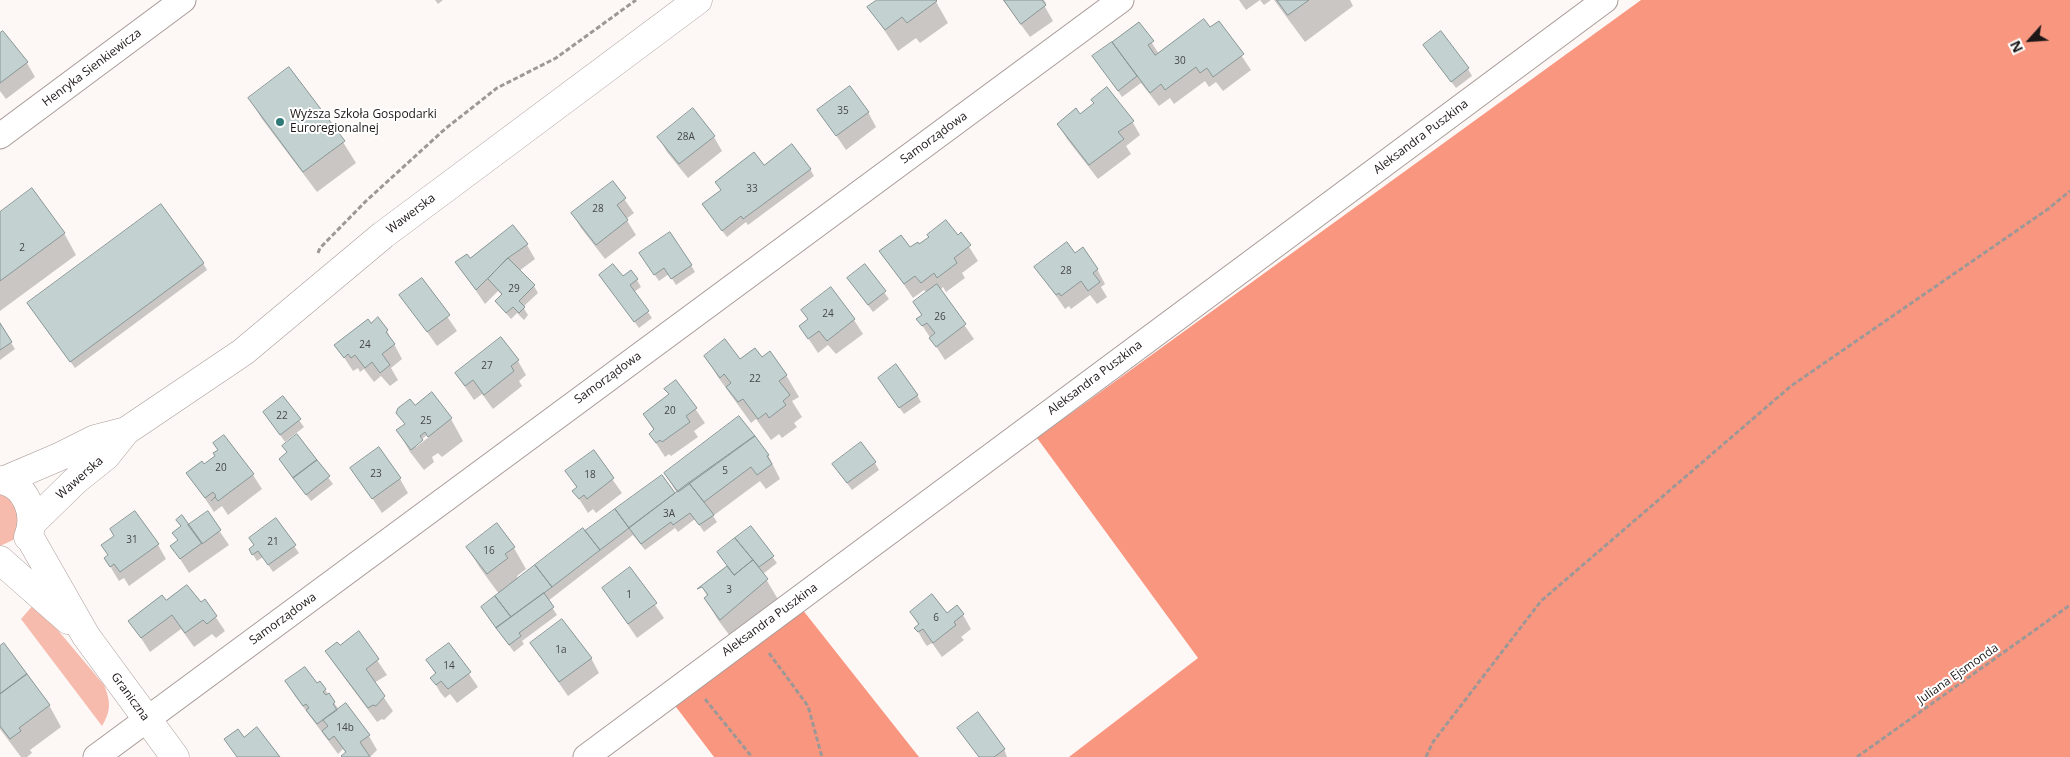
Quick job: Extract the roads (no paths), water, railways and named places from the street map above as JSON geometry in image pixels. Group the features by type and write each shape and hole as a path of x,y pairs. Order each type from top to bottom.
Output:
{"street":[{"name":"Henryka Sienkiewicza","path":"0,136 183,0"},
{"name":"Wawerska","path":"0,559 11,555 21,547 30,530 76,480 106,456 126,431 242,352 383,235 698,0"},
{"name":"Samorządowa","path":"96,757 1121,0"},
{"name":"Aleksandra Puszkina","path":"586,757 1605,0"},
{"name":"Wawerska","path":"2,480 61,456 95,439 126,431"},
{"name":"Graniczna","path":"2,480 17,487 26,498 32,510 30,530 86,636 175,757"},
{"name":"Graniczna","path":"0,559 86,636"}],"place":[{"name":"Wyższa Szkoła Gospodarki Euroregionalnej","path":"280,122"}]}
